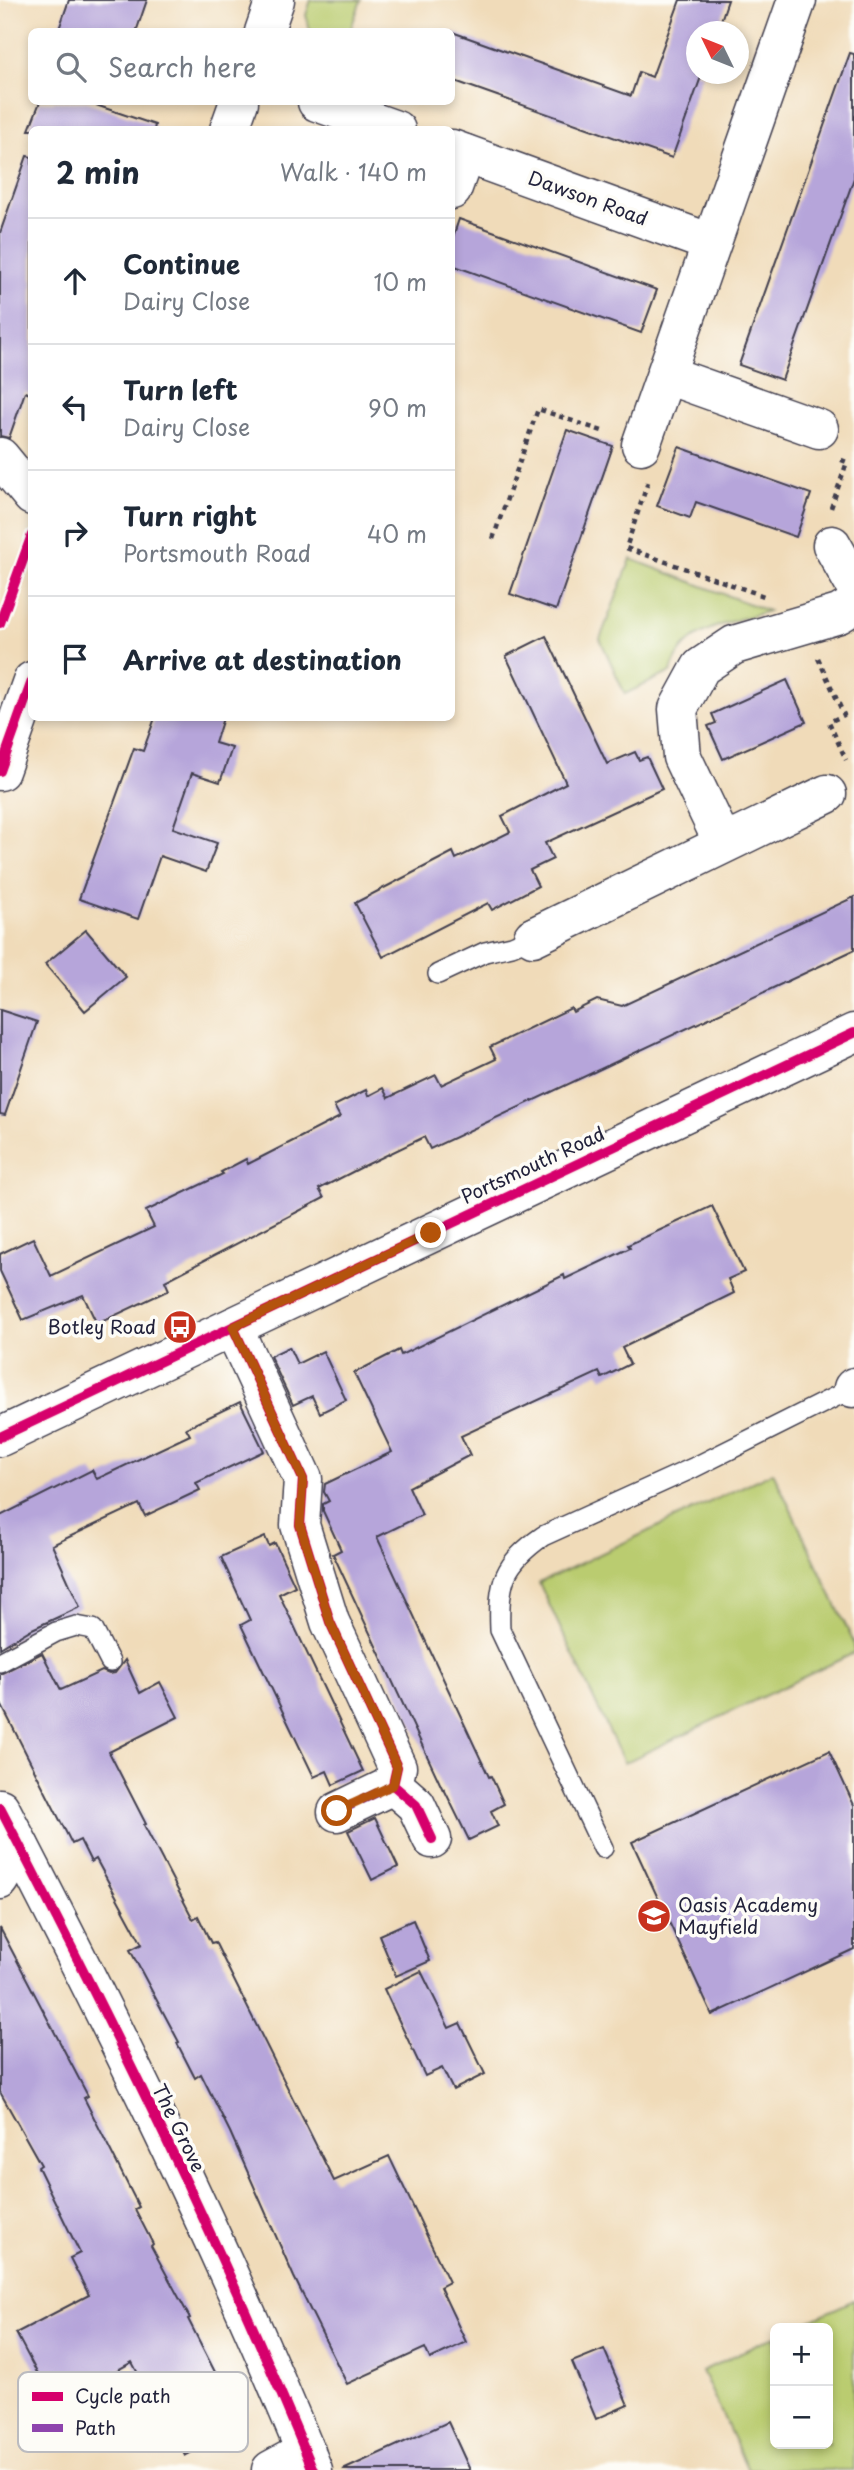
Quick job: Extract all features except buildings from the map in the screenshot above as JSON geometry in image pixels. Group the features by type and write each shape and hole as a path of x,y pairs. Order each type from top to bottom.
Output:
{"street":[{"path":"265,28 275,0"},
{"path":"641,444 797,0"},
{"path":"230,126 238,105"},
{"path":"325,105 385,126"},
{"name":"Dawson Road","path":"455,171 458,152 712,243"},
{"path":"667,375 819,429"},
{"path":"0,457 28,491"},
{"path":"832,545 854,584"},
{"path":"723,843 682,757 678,709 701,667 734,645 839,614 854,605"},
{"path":"0,771 28,692"},
{"path":"533,937 723,843 838,780"},
{"name":"Portsmouth Road","path":"0,1437 854,1033"},
{"path":"233,1327 303,1479 300,1525 330,1622 397,1767 393,1785"},
{"path":"337,1811 393,1785"},
{"path":"393,1785 416,1805 432,1839"},
{"name":"The Grove","path":"0,1808 227,2266 310,2461"},
{"path":"0,1880 20,1847"},
{"path":"271,2470 310,2461"}],"lane":[{"path":"438,974 485,952 512,946 533,937"},
{"path":"603,1847 500,1630 499,1600 506,1572 521,1552 543,1536 693,1468 853,1387"},
{"path":"0,1662 56,1632 76,1626 93,1629 110,1662"}],"path":[{"path":"493,539 538,409 658,450 626,548 796,608 844,715 829,722 838,780"},
{"path":"819,429 821,452 847,462 831,508 832,545"}],"green space":[{"path":"311,0 361,0 351,28 309,28 306,15"},
{"path":"631,559 768,611 709,629 685,646 671,672 625,694 600,639"},
{"path":"773,1472 854,1643 854,1653 624,1763 539,1583"},
{"path":"854,2300 854,2470 748,2470 702,2371 770,2338 770,2449 833,2449 833,2323 804,2323"}],"marked path":[{"path":"337,1812 393,1785"}],"cycle path":[{"path":"0,623 28,546"},
{"path":"0,771 28,692"},
{"path":"0,1437 854,1033"},
{"path":"233,1327 303,1479 300,1525 330,1622 397,1767 393,1785 416,1805 432,1839"},
{"path":"0,1808 84,1971 203,2218 313,2470"}],"place":[{"name":"Botley Road","path":"180,1327"},
{"name":"Oasis Academy Mayfield","path":"654,1916"}],"route":[{"path":"337,1811 393,1785 397,1767 330,1622 300,1525 303,1479 233,1327 431,1233"}]}
